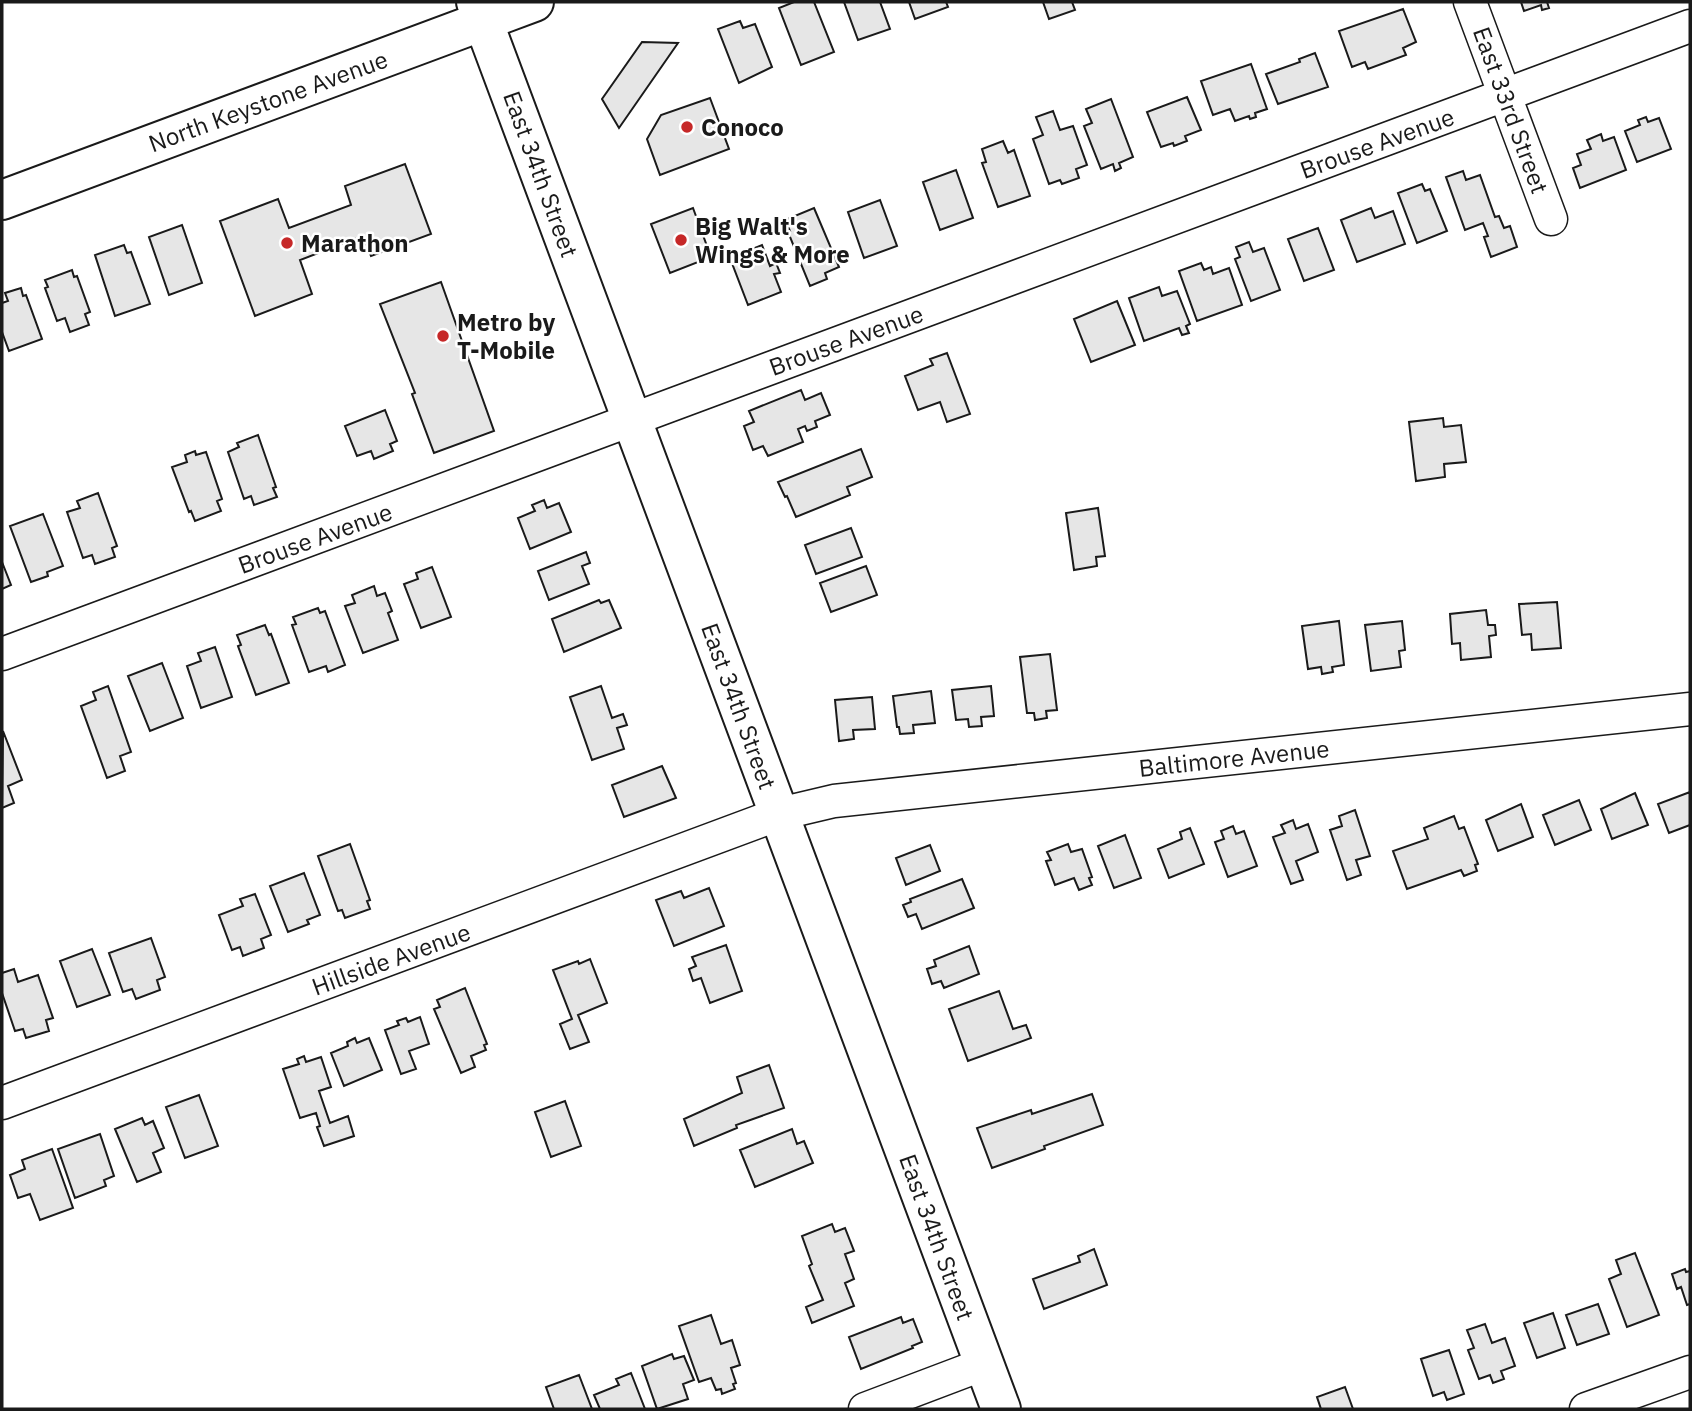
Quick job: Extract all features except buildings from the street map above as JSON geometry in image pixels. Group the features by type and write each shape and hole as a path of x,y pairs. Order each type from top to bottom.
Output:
{"main road":[{"name":"North Keystone Avenue","path":"2,200 480,11 534,2"},
{"name":"East 34th Street","path":"480,11 1001,1409"}],"street":[{"name":"East 33rd Street","path":"1470,2 1551,219"},
{"name":"Brouse Avenue","path":"2,654 1690,26"},
{"name":"Baltimore Avenue","path":"779,814 834,801 1690,709"},
{"name":"Hillside Avenue","path":"2,1103 779,814"},
{"path":"865,1409 984,1364"},
{"path":"1586,1409 1690,1372"}],"place":[{"name":"Conoco","path":"687,127"},
{"name":"Big Walt's Wings & More","path":"681,240"},
{"name":"Marathon","path":"287,243"},
{"name":"Metro by T-Mobile","path":"443,336"}]}
